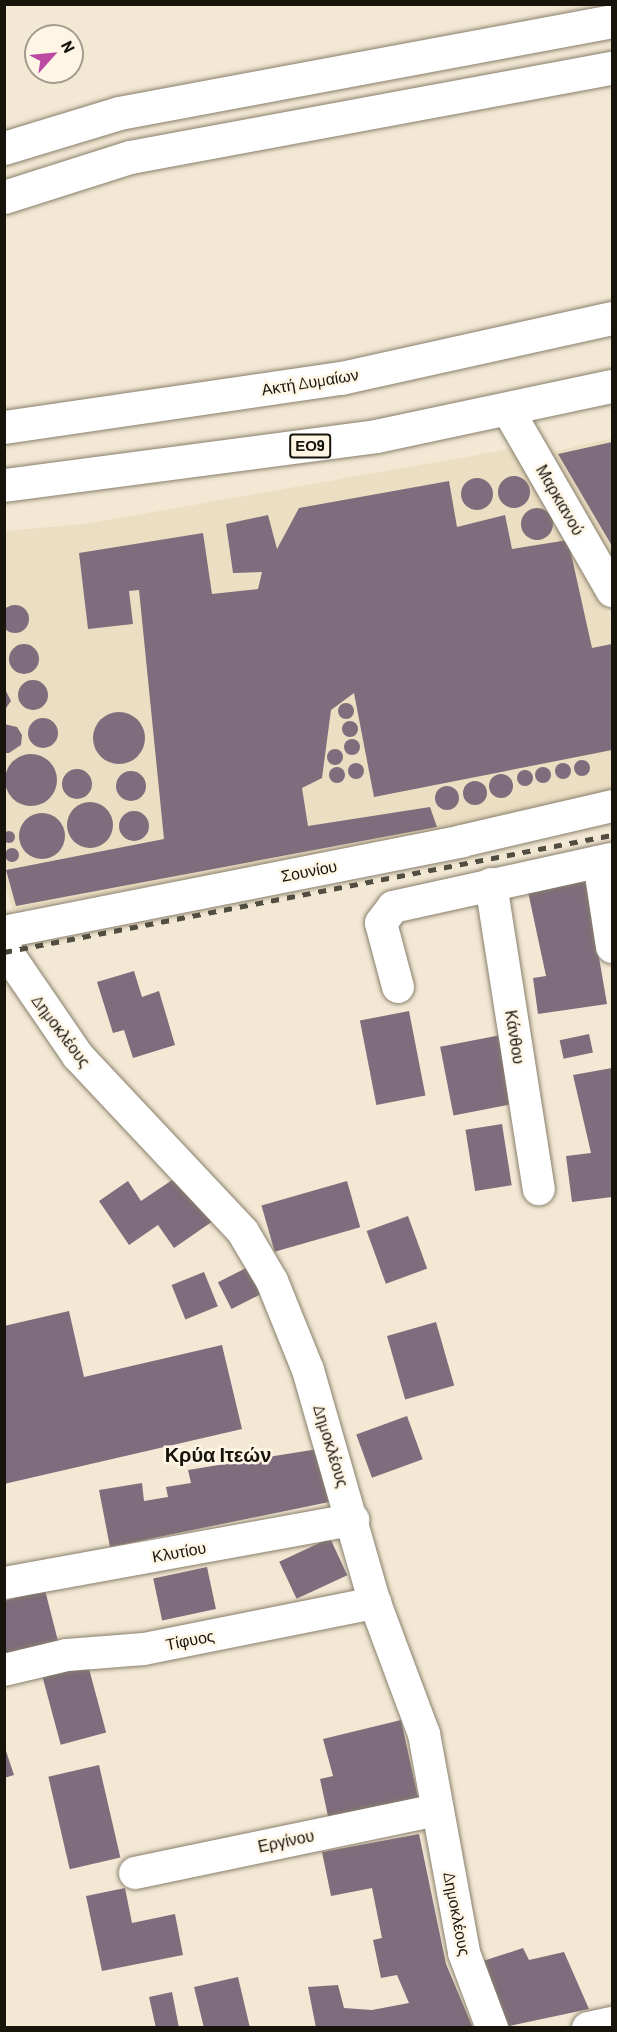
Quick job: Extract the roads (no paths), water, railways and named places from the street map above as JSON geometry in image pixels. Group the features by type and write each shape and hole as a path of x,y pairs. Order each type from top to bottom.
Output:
{"main road":[{"path":"13,143 210,94 612,21"},
{"path":"4,196 130,157 612,68"},
{"name":"Ακτή Δυμαίων","path":"4,427 340,378 612,318"},
{"name":"ΕΟ9","path":"4,485 376,436 508,410 612,386"}],"street":[{"name":"Μαρκιανού","path":"508,410 612,591"},
{"name":"Σουνίου","path":"4,932 462,841 612,806"},
{"path":"398,987 381,923 384,914 393,907 605,860 612,947"},
{"name":"Κάνθου","path":"491,884 540,1189"},
{"name":"Δημοκλέους","path":"10,966 78,1056 253,1247 308,1370 375,1603 424,1734 464,1953 492,2028"},
{"name":"Κλυτίου","path":"5,1583 352,1520"},
{"name":"Τίφυος","path":"4,1670 67,1655 144,1649 375,1603"},
{"name":"Εργίνου","path":"135,1872 437,1810"},
{"path":"588,2028 612,2023"}],"railway":[{"path":"4,952 612,835"}],"district":[{"name":"Κρύα Ιτεών","path":"218,1454"}]}
